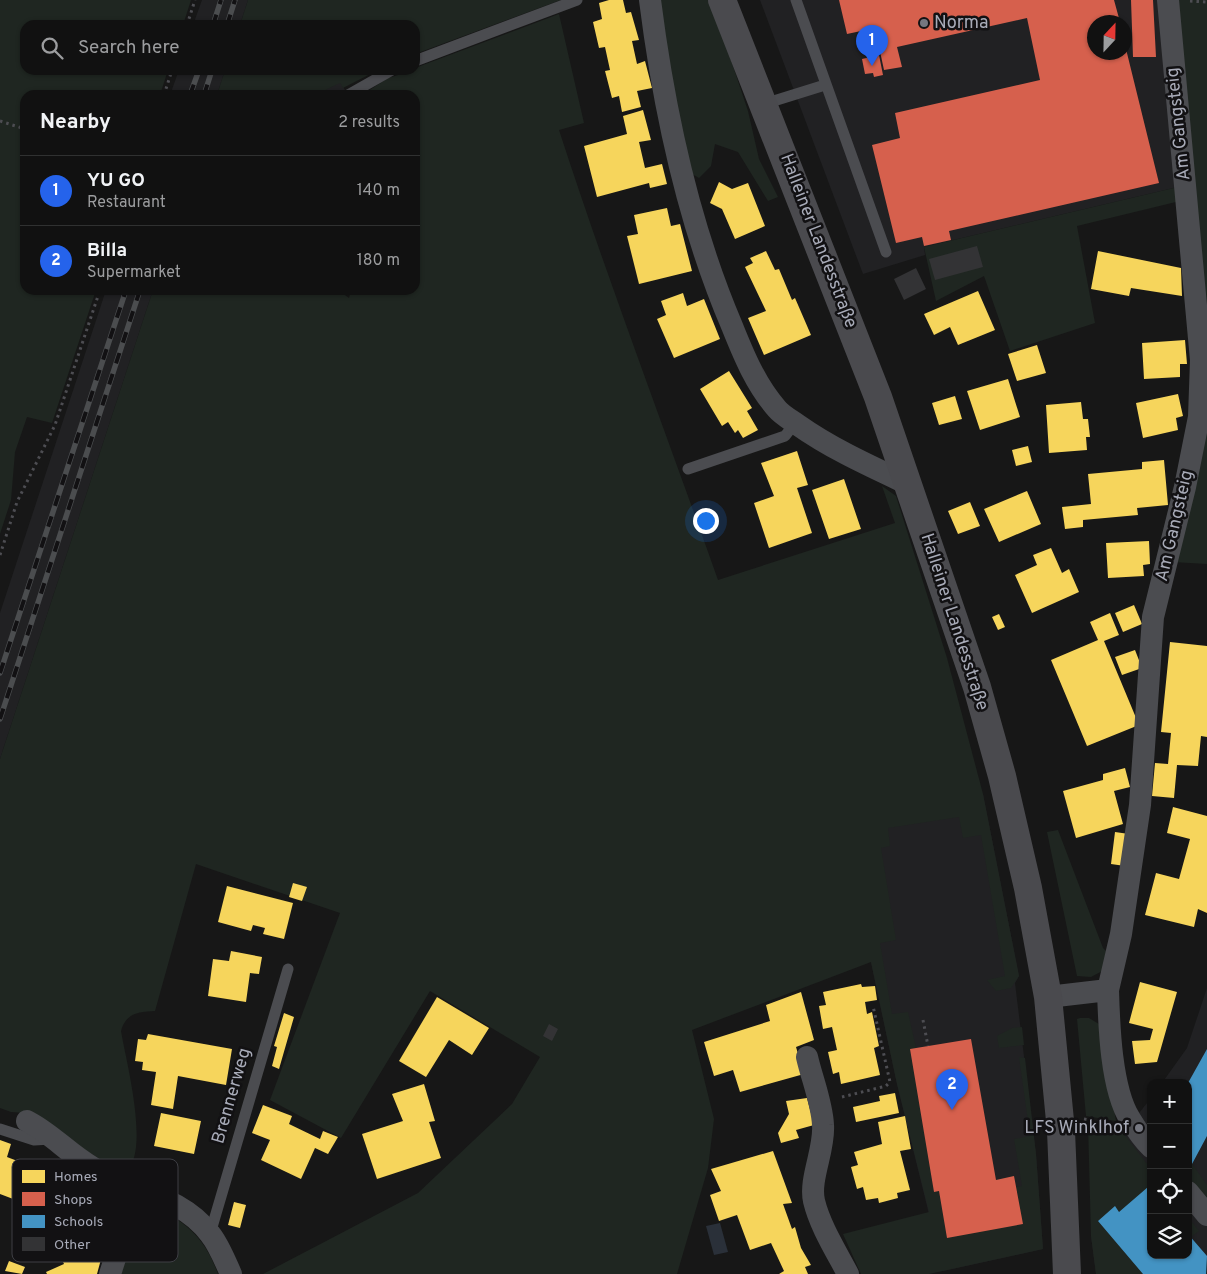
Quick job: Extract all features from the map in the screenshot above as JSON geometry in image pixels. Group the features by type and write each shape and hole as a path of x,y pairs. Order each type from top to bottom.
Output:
{"main road":[{"name":"Halleiner Landesstraße","path":"722,0 878,397 974,678 1002,776 1028,888 1048,998 1062,1141 1068,1274"}],"street":[{"path":"650,0 666,106 687,194 719,296 759,386 778,411 795,423 851,457 908,484"},
{"name":"Am Gangsteig","path":"1147,1142 1129,1118 1120,1095 1109,1028 1108,990 1121,934 1140,805 1153,618 1185,487 1198,417 1200,360 1168,0"},
{"path":"1048,998 1108,990"},
{"path":"807,1058 823,1124 822,1146 814,1181 813,1199 820,1218 848,1274"},
{"path":"27,1121 81,1159"},
{"path":"1192,1197 1207,1215"},
{"path":"178,1209 194,1218 210,1234 232,1274"},
{"path":"110,1274 114,1262"}],"lane":[{"path":"420,59 578,0"},
{"path":"796,0 824,85 886,252"},
{"path":"357,90 383,75"},
{"path":"764,104 824,85"},
{"path":"688,469 785,436 795,423"},
{"name":"Brennerweg","path":"210,1234 288,969"},
{"path":"0,1129 34,1140 55,1139"}],"path":[{"path":"189,20 195,0"},
{"path":"1182,0 1207,2"},
{"path":"166,90 170,75"},
{"path":"0,121 20,127"},
{"path":"0,555 17,502 55,425 98,295"},
{"path":"818,1102 886,1086 890,1082 873,1006"},
{"path":"923,1020 928,1046"}],"shaded area":[{"path":"0,0 191,0 185,20 20,20 20,75 166,75 162,90 20,90 20,295 94,295 52,423 27,417 15,452 11,500 0,534"},
{"path":"202,0 248,0 242,20 195,20"},
{"path":"248,0 561,0 420,52 420,20 242,20"},
{"path":"660,0 711,0 748,111 759,159 778,197 768,201 738,152 715,144 711,166 699,178 692,174 674,95"},
{"path":"760,0 1159,0 1178,187 924,247 925,255 863,274"},
{"path":"1175,0 1207,0 1207,564 1173,562 1206,419"},
{"path":"559,14 584,123 559,130 617,299 718,580 895,523 882,486 896,496 947,658 983,794 1019,976 1011,988 996,991 987,980 1005,976 981,835 963,838 959,817 888,828 890,846 881,848 896,940 880,943 892,1014 908,1012 916,1048 910,1049 934,1192 939,1191 947,1237 1023,1224 1016,1187 1022,1186 1014,1139 1030,1136 1019,1057 1025,1058 1036,1154 1043,1249 929,1274 861,1274 843,1234 929,1212 897,1084 871,962 692,1030 714,1119 708,1168 677,1274 263,1274 418,1193 512,1104 540,1057 430,991 341,1138 270,1100 340,913 196,864 155,1011 143,1012 129,1017 121,1031 135,1106 136,1147 133,1159 100,1159 26,1113 11,1112 0,1108 0,759 151,295 345,295 349,298 350,295 420,295 420,90 370,90 388,78 398,75 420,75 420,66"},
{"path":"177,75 223,75 219,90 172,90"},
{"path":"223,75 368,75 343,88 340,83 325,90 219,90"},
{"path":"340,82 345,90 325,90"},
{"path":"1178,187 1180,201 1077,226 1095,323 1010,351 984,276 936,301 924,247"},
{"path":"104,295 151,295 0,759 0,613"},
{"path":"983,794 1019,976 1015,983 1036,1154 1043,1249 943,1271 897,1084 871,962 875,822"},
{"path":"1058,830 1103,948 1106,951 1104,970 1091,977 1077,976 1047,832"},
{"name":"LFS Winklhof","path":"1207,988 1207,1274 1096,1274 1091,1236 1116,1142 1147,1103 1147,1259 1192,1259 1192,1079 1165,1079 1187,1048"},
{"path":"1089,1018 1099,1024 1116,1121 1086,1116 1077,1019"},
{"path":"1022,1027 1024,1045 999,1048 997,1036 1012,1028"},
{"path":"1088,1123 1120,1129 1147,1164 1147,1189 1119,1212 1115,1207 1098,1221 1143,1274 1096,1274 1091,1236"},
{"path":"1192,1164 1207,1185 1207,1206 1192,1185"},
{"path":"178,1220 191,1230 206,1248 218,1274 121,1274 125,1262 178,1262"},
{"path":"1192,1222 1199,1231 1192,1236"},
{"path":"720,1223 728,1252 714,1255 706,1226"}],"building: Homes":[{"path":"609,0 623,0 626,13 631,12 639,40 632,41 637,64 645,61 652,88 637,91 641,107 622,112 619,96 612,98 605,71 610,70 605,47 599,48 593,22 602,19 599,3"},
{"path":"643,110 651,140 639,142 645,168 662,164 667,184 650,188 649,183 597,197 584,146 627,134 623,116"},
{"path":"719,182 732,189 748,183 765,226 735,239 722,209 710,203"},
{"path":"667,208 671,226 680,224 692,271 639,284 627,236 638,234 634,215"},
{"path":"766,251 775,270 779,269 792,300 795,298 811,335 764,355 748,318 766,311 745,267 753,263 750,258"},
{"path":"1098,251 1181,268 1182,296 1131,288 1129,296 1091,289"},
{"path":"978,291 995,330 958,345 950,327 934,335 924,314"},
{"path":"683,293 687,306 704,299 720,339 674,358 657,319 666,315 661,301"},
{"path":"1185,340 1187,364 1180,364 1180,377 1144,379 1142,343"},
{"path":"1037,345 1046,373 1017,381 1008,354"},
{"path":"729,371 752,408 747,411 758,430 743,438 738,430 735,433 728,422 722,426 700,389"},
{"path":"1008,379 1020,417 980,430 967,391"},
{"path":"1178,394 1183,416 1176,418 1178,430 1143,438 1136,403"},
{"path":"955,396 962,419 939,425 932,403"},
{"path":"1081,402 1083,419 1088,419 1090,437 1086,437 1087,450 1049,453 1046,405"},
{"path":"1028,446 1032,462 1016,466 1012,450"},
{"path":"797,451 808,485 797,488 812,533 769,548 754,503 774,496 761,463"},
{"path":"1164,460 1168,505 1137,508 1138,515 1083,520 1083,527 1065,529 1062,507 1091,504 1088,474 1142,469 1142,462"},
{"path":"844,479 861,529 829,539 812,490"},
{"path":"1027,491 1041,524 999,542 984,509"},
{"path":"970,502 980,526 958,534 948,511"},
{"path":"1149,541 1150,564 1143,565 1144,576 1108,578 1106,543"},
{"path":"1051,548 1062,573 1069,569 1079,592 1032,613 1015,575 1037,565 1033,555"},
{"path":"1134,605 1142,624 1123,632 1115,613"},
{"path":"1110,613 1119,635 1104,641 1139,725 1087,746 1051,660 1098,640 1090,622"},
{"path":"999,614 1005,627 998,630 992,617"},
{"path":"1170,642 1207,646 1207,737 1201,736 1198,766 1177,765 1174,798 1152,796 1155,763 1168,764 1171,733 1161,732"},
{"path":"1135,650 1142,668 1122,675 1115,657"},
{"path":"1125,768 1130,787 1114,791 1123,824 1076,838 1063,791 1103,780 1103,774"},
{"path":"1173,807 1207,816 1207,913 1198,909 1194,927 1145,915 1156,873 1179,879 1190,839 1167,833"},
{"path":"1115,832 1129,834 1125,866 1111,864"},
{"path":"293,883 307,887 302,901 289,897"},
{"path":"227,886 293,903 284,939 263,934 265,928 253,925 251,931 218,922"},
{"path":"231,951 262,957 259,974 250,973 246,1002 208,996 213,959 229,961"},
{"path":"1140,982 1177,992 1157,1062 1135,1064 1132,1041 1150,1040 1153,1029 1129,1023"},
{"path":"861,984 862,987 875,986 877,1000 865,1002 867,1014 872,1012 879,1046 874,1048 880,1075 841,1084 839,1072 833,1074 828,1052 837,1050 832,1027 823,1029 819,1006 826,1005 823,992"},
{"path":"801,992 814,1040 796,1047 804,1074 740,1092 733,1070 714,1076 704,1042 770,1021 766,1005"},
{"path":"437,997 489,1028 472,1055 449,1040 426,1077 399,1061"},
{"path":"284,1013 294,1017 279,1069 272,1066 277,1047 274,1046"},
{"path":"148,1034 232,1049 226,1085 178,1076 173,1109 151,1105 156,1072 142,1070 143,1062 135,1061 138,1039 146,1040"},
{"path":"424,1084 435,1121 429,1122 441,1158 377,1179 362,1134 403,1121 392,1094"},
{"path":"895,1093 899,1113 856,1122 853,1107 880,1101 879,1096"},
{"path":"807,1098 814,1125 796,1130 799,1138 781,1143 778,1133 789,1114 786,1101"},
{"path":"263,1105 292,1116 289,1124 320,1139 323,1131 338,1137 328,1154 315,1148 301,1179 261,1160 270,1140 252,1133"},
{"path":"161,1113 201,1121 194,1154 154,1146"},
{"path":"905,1116 911,1149 900,1151 910,1190 897,1193 898,1198 879,1203 878,1198 866,1200 863,1187 857,1189 851,1167 858,1165 854,1152 882,1144 878,1122"},
{"path":"0,1140 11,1144 7,1157 12,1159 12,1199 0,1194"},
{"path":"773,1151 792,1203 783,1204 792,1229 795,1227 801,1248 811,1265 805,1267 808,1274 779,1274 784,1271 771,1243 750,1250 737,1215 719,1221 710,1195 721,1191 711,1169"},
{"path":"234,1202 246,1205 240,1228 228,1225"},
{"path":"9,1261 25,1267 22,1274 5,1271"},
{"path":"63,1262 100,1262 97,1274 47,1274 46,1272 64,1264"}],"building: Shops":[{"path":"839,0 1114,0 1118,15 1087,15 1087,60 1129,60 1159,183 949,231 951,240 924,246 922,237 896,243 872,145 900,138 895,113 1040,80 1027,18 897,47 902,67 884,70 875,28 847,34"},
{"path":"1131,0 1153,0 1156,57 1133,57"},
{"path":"879,55 883,75 874,77 873,73 865,74 862,59"},
{"path":"971,1039 996,1180 1014,1176 1023,1224 947,1238 939,1191 934,1192 910,1049"}],"building: Schools":[{"path":"1207,1049 1207,1136 1192,1164 1192,1079 1190,1079"},
{"path":"1147,1188 1147,1259 1192,1259 1192,1239 1207,1256 1206,1274 1143,1274 1098,1221 1115,1206 1119,1212"}],"building: Other":[{"path":"977,246 983,267 935,280 929,259"},
{"path":"916,268 926,289 904,300 894,279"},
{"path":"549,1024 558,1029 552,1041 543,1036"}],"railway":[{"path":"215,20 221,0"},
{"path":"229,20 235,0"},
{"path":"192,90 197,75"},
{"path":"206,90 210,75"},
{"path":"0,673 124,295"},
{"path":"0,719 138,295"}],"place":[{"name":"Norma","path":"924,23"},
{"name":"YU GO","path":"872,66"},
{"name":"Billa","path":"952,1110"},
{"name":"LFS Winklhof","path":"1139,1128"}]}
